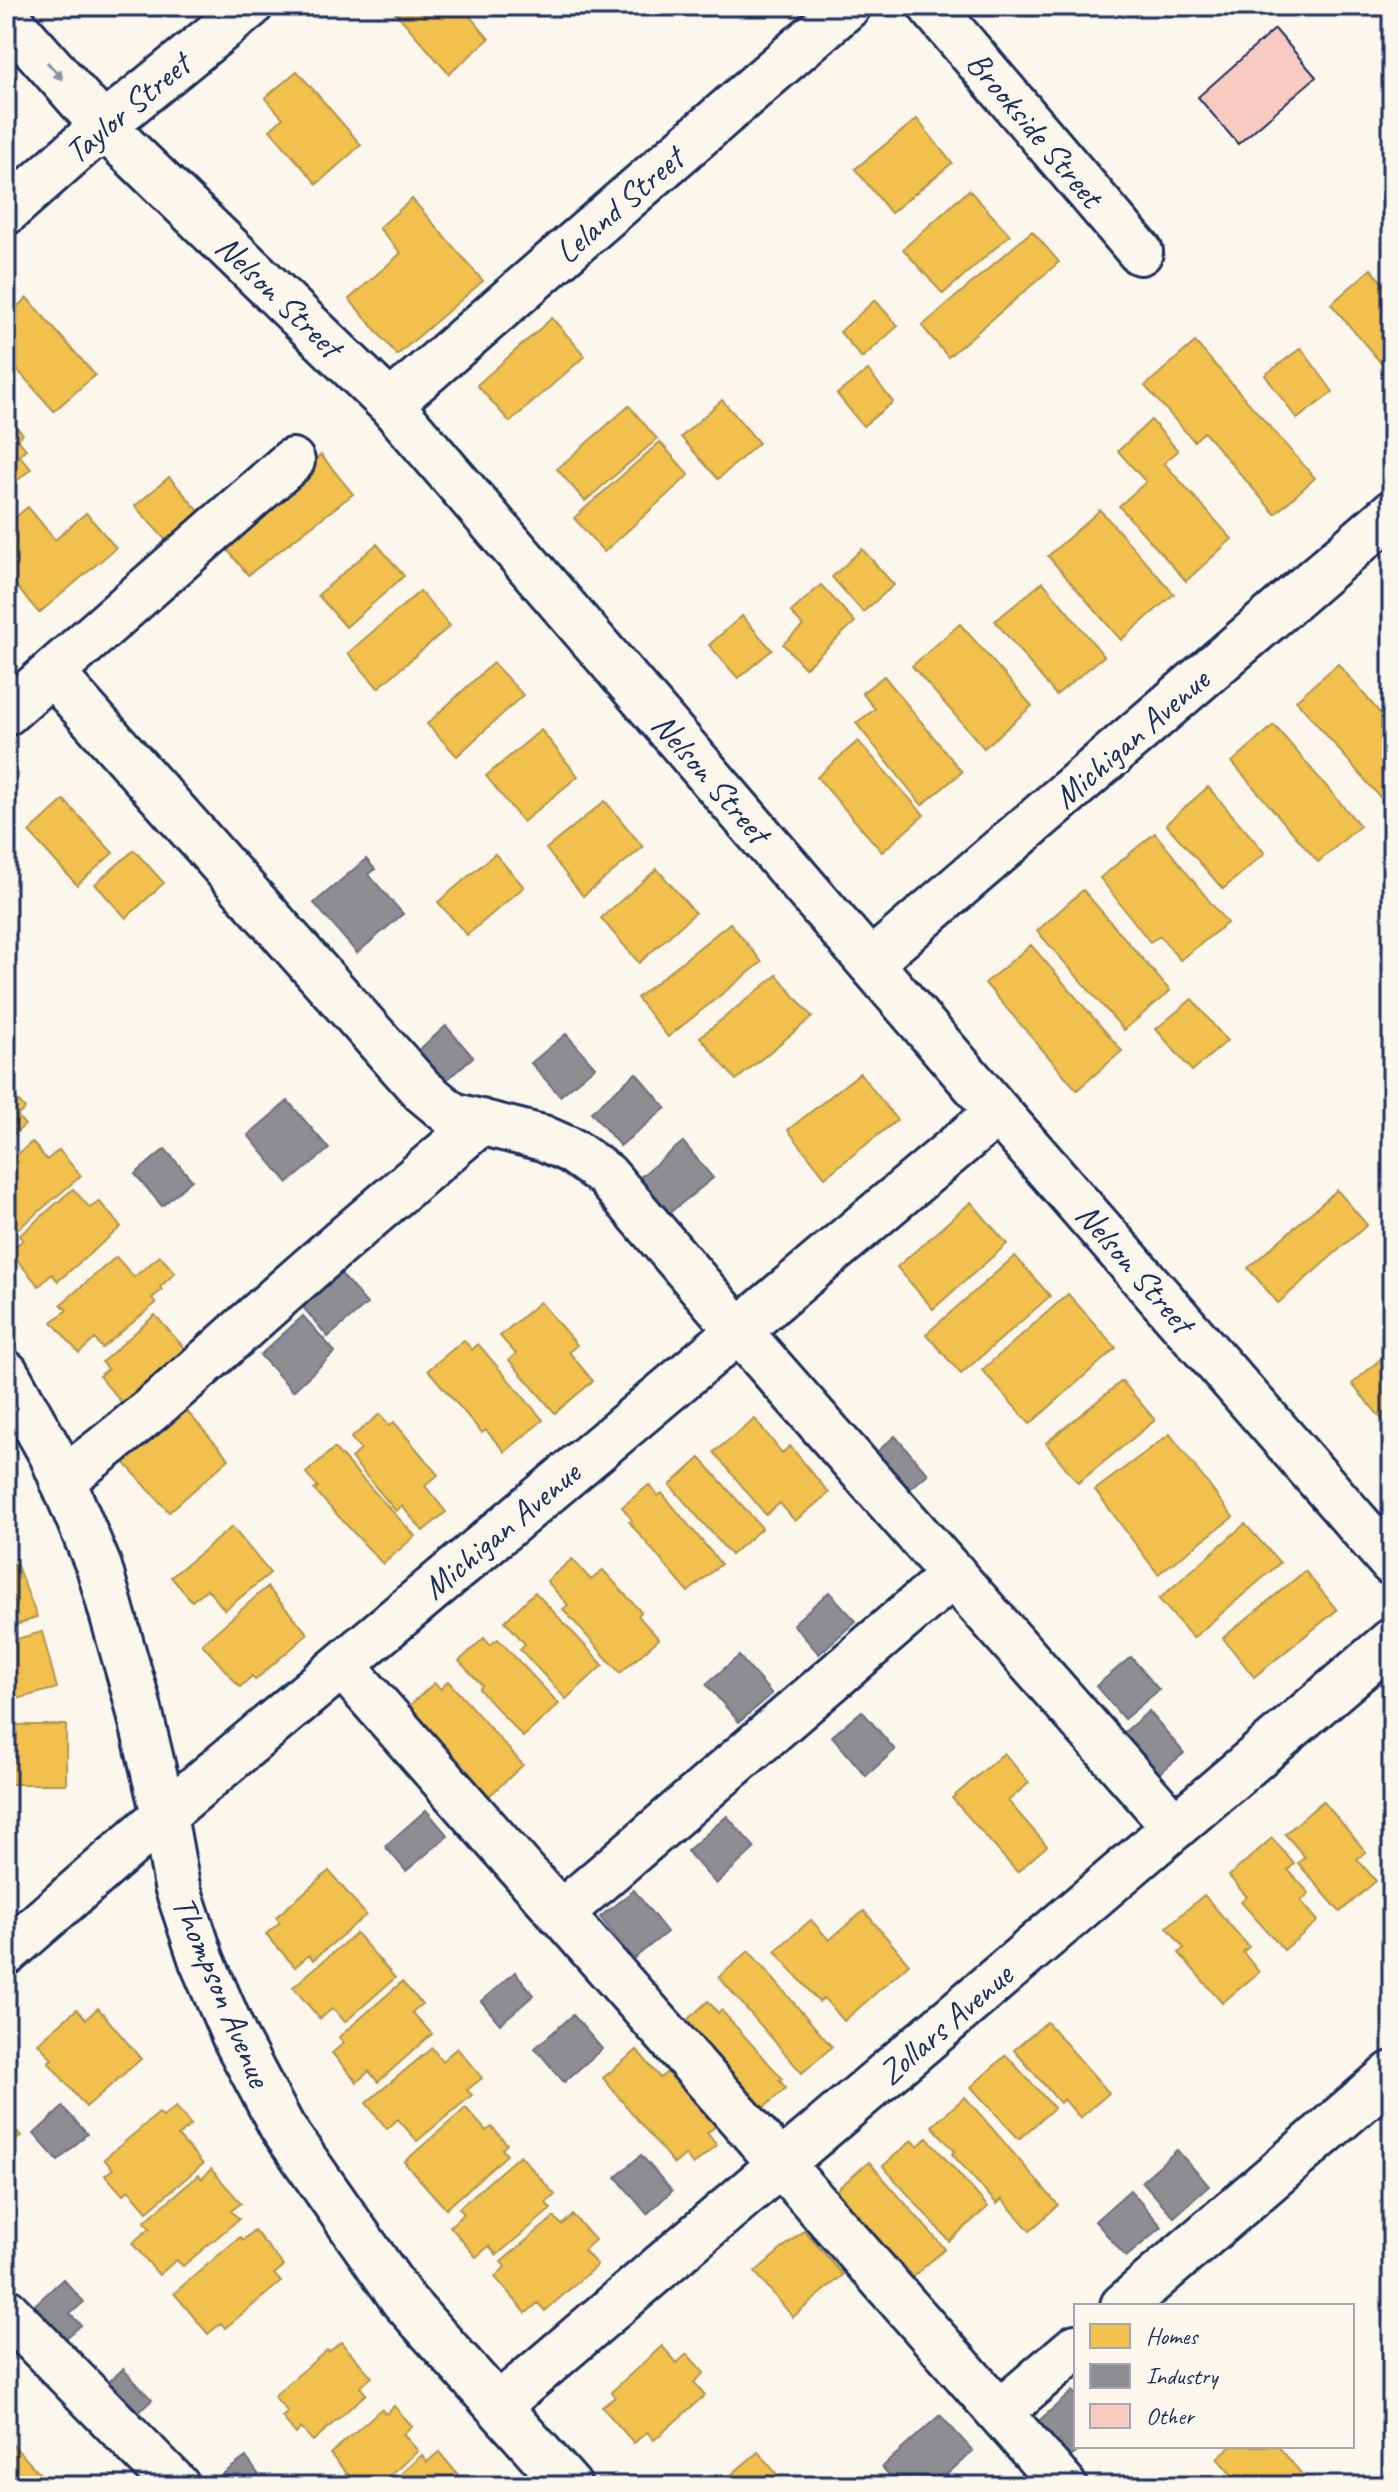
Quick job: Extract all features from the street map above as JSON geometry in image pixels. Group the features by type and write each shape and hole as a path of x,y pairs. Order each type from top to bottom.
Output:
{"street":[{"name":"Taylor Street","path":"6,212 103,126 250,6"},
{"name":"Leland Street","path":"390,404 848,6"},
{"name":"Brookside Street","path":"931,6 1140,252"},
{"name":"Nelson Street","path":"6,16 103,126 390,404 998,1112 1392,1563"},
{"path":"6,713 292,461"},
{"name":"Michigan Avenue","path":"870,963 1392,513"},
{"path":"52,673 422,1090 452,1115 543,1138 572,1151 606,1175 738,1330 1175,1827"},
{"name":"Michigan Avenue","path":"6,1953 164,1815 998,1112"},
{"path":"62,1480 194,1374 481,1122"},
{"name":"Thompson Avenue","path":"6,1373 52,1455 99,1567 136,1697 177,1886 202,1961 236,2040 282,2127 403,2300 569,2486"},
{"path":"560,1914 954,1574"},
{"name":"Zollars Avenue","path":"498,2406 1392,1641"},
{"path":"342,1665 1064,2486"},
{"path":"1125,2304 1392,2074"},
{"path":"6,2311 177,2486"},
{"path":"1000,2412 1074,2349"}],"building: Homes":[{"path":"390,6 461,6 489,39 449,74"},
{"path":"297,71 361,145 317,184 270,130 283,118 265,98"},
{"path":"917,119 952,163 891,213 855,169"},
{"path":"969,190 1010,235 943,294 903,249"},
{"path":"412,199 483,281 397,355 349,299 401,253 379,228"},
{"path":"1032,231 1059,262 948,357 922,326"},
{"path":"1371,269 1392,294 1392,376 1331,304"},
{"path":"27,298 95,375 54,411 6,357 6,316"},
{"path":"875,300 898,326 862,358 840,332"},
{"path":"552,318 585,356 510,422 477,385"},
{"path":"1195,342 1315,478 1275,514 1204,432 1194,441 1145,386"},
{"path":"1301,348 1333,392 1297,419 1265,375"},
{"path":"868,370 893,402 863,426 837,394"},
{"path":"722,400 759,443 718,479 681,437"},
{"path":"629,406 657,439 585,501 557,469"},
{"path":"6,416 23,434 17,439 26,449 19,455 31,469 6,490"},
{"path":"1151,420 1178,451 1164,463 1232,539 1186,581 1119,506 1146,482 1118,451"},
{"path":"660,442 689,475 604,552 574,518"},
{"path":"321,455 353,494 248,575 217,537"},
{"path":"169,477 204,517 171,546 135,506"},
{"path":"28,507 55,540 86,513 116,548 39,613 6,574 6,525"},
{"path":"1100,510 1174,594 1121,640 1048,556"},
{"path":"377,544 404,576 346,627 318,595"},
{"path":"862,549 894,585 863,612 832,577"},
{"path":"1043,582 1104,656 1056,695 995,621"},
{"path":"821,585 855,622 805,668 783,644 803,626 791,612"},
{"path":"420,591 450,626 378,688 348,653"},
{"path":"742,616 772,650 738,678 709,645"},
{"path":"960,624 1032,706 984,748 912,666"},
{"path":"493,663 523,695 457,756 427,724"},
{"path":"1338,664 1392,727 1392,797 1385,803 1296,700"},
{"path":"884,676 962,772 922,805 856,723 875,709 862,693"},
{"path":"1274,725 1360,826 1318,862 1232,762"},
{"path":"541,730 578,776 523,822 486,776"},
{"path":"858,741 924,815 882,852 817,777"},
{"path":"1208,787 1265,853 1223,889 1166,824"},
{"path":"64,800 113,853 77,885 29,832"},
{"path":"605,801 643,847 583,896 546,849"},
{"path":"1155,833 1227,923 1180,960 1160,936 1150,942 1100,878"},
{"path":"134,850 164,883 126,918 95,884"},
{"path":"495,854 524,887 467,935 438,902"},
{"path":"657,869 695,913 639,963 601,918"},
{"path":"1083,890 1170,991 1124,1030 1037,931"},
{"path":"730,923 762,962 668,1037 637,998"},
{"path":"1031,945 1122,1051 1077,1090 985,983"},
{"path":"777,975 812,1017 736,1080 700,1037"},
{"path":"1192,999 1227,1041 1192,1071 1156,1029"},
{"path":"860,1073 897,1120 825,1177 788,1130"},
{"path":"6,1087 25,1109 17,1116 25,1125 6,1141"},
{"path":"32,1142 47,1160 59,1150 81,1176 18,1229 13,1224 6,1229 6,1164"},
{"path":"73,1189 90,1208 99,1201 121,1227 58,1281 52,1274 39,1286 9,1251 23,1240 19,1236"},
{"path":"1337,1190 1367,1225 1278,1303 1248,1268"},
{"path":"971,1202 1007,1244 933,1309 897,1267"},
{"path":"160,1256 175,1273 152,1298 156,1303 102,1348 95,1339 79,1353 52,1322 67,1310 61,1304 116,1257 134,1277"},
{"path":"1015,1256 1050,1296 961,1374 926,1334"},
{"path":"1068,1294 1116,1348 1030,1424 982,1370"},
{"path":"540,1302 577,1345 569,1352 593,1381 555,1413 509,1360 516,1354 500,1336"},
{"path":"155,1315 195,1360 128,1410 99,1376 108,1369 102,1362"},
{"path":"464,1340 472,1350 478,1344 543,1420 505,1452 486,1430 482,1433 428,1370"},
{"path":"1392,1349 1392,1431 1352,1384"},
{"path":"1122,1381 1155,1420 1078,1483 1046,1443"},
{"path":"184,1408 229,1459 169,1512 123,1461"},
{"path":"380,1414 389,1426 394,1422 438,1475 425,1486 446,1512 423,1531 402,1506 396,1511 351,1458 361,1450 351,1438"},
{"path":"755,1419 782,1453 790,1446 829,1493 795,1521 780,1503 766,1515 714,1452"},
{"path":"1170,1434 1233,1517 1158,1574 1095,1490"},
{"path":"334,1448 415,1536 383,1564 314,1490 318,1487 306,1473"},
{"path":"700,1458 762,1528 731,1555 670,1485"},
{"path":"649,1485 658,1496 662,1493 721,1564 688,1592 629,1522 632,1520 622,1507"},
{"path":"1245,1524 1280,1563 1193,1638 1159,1599"},
{"path":"232,1527 270,1573 225,1610 207,1589 192,1601 171,1577"},
{"path":"572,1559 591,1580 603,1570 641,1612 638,1616 659,1639 620,1673 563,1609 568,1605 547,1581"},
{"path":"16,1563 37,1617 6,1629 6,1566"},
{"path":"1305,1571 1337,1610 1254,1677 1223,1638"},
{"path":"267,1587 308,1634 255,1680 252,1676 240,1687 202,1644"},
{"path":"535,1592 603,1665 566,1699 520,1649 525,1644 505,1621"},
{"path":"42,1632 57,1688 6,1702 6,1642"},
{"path":"484,1638 490,1645 498,1639 559,1704 523,1737 479,1689 482,1685 459,1661"},
{"path":"448,1681 523,1765 488,1797 408,1707 434,1683 441,1689"},
{"path":"6,1725 66,1725 66,1784 6,1784"},
{"path":"1004,1753 1029,1783 1008,1801 1047,1846 1017,1872 952,1798"},
{"path":"1323,1801 1366,1852 1357,1859 1376,1881 1340,1912 1298,1863 1305,1857 1285,1834"},
{"path":"1272,1838 1294,1864 1288,1870 1309,1893 1301,1901 1318,1921 1284,1950 1241,1902 1247,1897 1229,1876"},
{"path":"329,1871 366,1915 313,1960 309,1955 295,1967 266,1934 280,1922 276,1917"},
{"path":"1204,1895 1249,1947 1243,1952 1259,1972 1222,2003 1179,1953 1184,1948 1167,1927"},
{"path":"864,1911 909,1964 844,2021 824,1998 819,2002 775,1951 811,1920 829,1940"},
{"path":"356,1933 395,1978 345,2022 333,2008 320,2019 293,1987"},
{"path":"749,1951 832,2047 802,2073 719,1977"},
{"path":"402,1982 422,2004 412,2012 432,2034 378,2082 369,2071 357,2082 332,2053 344,2043 339,2037"},
{"path":"708,2001 718,2013 721,2010 782,2078 779,2080 786,2088 759,2112 685,2022"},
{"path":"98,2008 141,2059 86,2107 48,2062 52,2059 38,2043 77,2009 86,2019"},
{"path":"1047,2022 1109,2093 1080,2118 1064,2099 1060,2103 1014,2050"},
{"path":"432,2048 442,2061 457,2048 482,2078 467,2090 472,2095 417,2141 398,2119 387,2129 366,2103"},
{"path":"637,2050 660,2078 671,2069 717,2125 707,2133 717,2145 693,2165 685,2155 674,2164 603,2078"},
{"path":"1006,2055 1054,2108 1019,2139 971,2087"},
{"path":"965,2097 1058,2205 1030,2231 1002,2199 997,2204 952,2154 955,2151 932,2126"},
{"path":"176,2107 191,2125 178,2136 203,2164 147,2211 129,2190 123,2195 105,2175 113,2169 104,2159 159,2113 163,2117"},
{"path":"466,2108 486,2131 492,2127 507,2144 502,2149 507,2155 446,2209 404,2162"},
{"path":"6,2118 21,2136 6,2148"},
{"path":"927,2138 988,2207 949,2241 883,2166 912,2140 918,2146"},
{"path":"520,2155 555,2195 546,2203 551,2209 497,2255 489,2246 476,2257 450,2226 464,2214 459,2208"},
{"path":"869,2162 945,2249 903,2285 832,2194"},
{"path":"211,2169 241,2203 231,2211 239,2219 183,2266 176,2260 159,2275 132,2243 150,2228 144,2222 199,2175 202,2179"},
{"path":"573,2215 595,2240 584,2250 597,2265 545,2311 538,2303 526,2313 495,2277 505,2267 501,2262 554,2217 562,2225"},
{"path":"254,2230 284,2266 274,2274 281,2282 225,2328 221,2323 208,2334 174,2293 240,2237 243,2240"},
{"path":"804,2230 843,2275 793,2317 755,2272"},
{"path":"341,2342 372,2377 360,2387 366,2394 313,2441 301,2428 296,2434 282,2417 288,2412 274,2396 327,2350 329,2352"},
{"path":"662,2346 677,2363 687,2354 704,2373 694,2382 705,2395 654,2440 647,2432 634,2443 602,2407 615,2397 611,2392"},
{"path":"394,2406 412,2426 403,2434 418,2451 378,2486 358,2486 330,2454 381,2409 386,2414"},
{"path":"13,2445 51,2486 6,2486 6,2452"},
{"path":"1229,2448 1280,2448 1310,2484 1315,2481 1319,2486 1241,2486 1217,2458"},
{"path":"439,2452 459,2476 449,2486 387,2486 422,2455 427,2462"},
{"path":"758,2452 787,2486 718,2486"}],"building: Industry":[{"path":"366,859 375,869 368,874 403,914 357,953 314,903"},
{"path":"446,1026 473,1057 441,1085 414,1054"},
{"path":"566,1034 595,1067 560,1096 531,1063"},
{"path":"636,1073 666,1108 620,1146 591,1112"},
{"path":"288,1101 329,1149 288,1183 248,1135"},
{"path":"683,1142 713,1178 668,1214 639,1178"},
{"path":"165,1149 192,1180 162,1206 135,1174"},
{"path":"341,1274 367,1304 328,1337 302,1306"},
{"path":"303,1316 335,1352 293,1391 260,1355"},
{"path":"895,1436 928,1474 904,1494 871,1457"},
{"path":"829,1592 856,1621 819,1654 793,1624"},
{"path":"739,1656 772,1694 739,1722 706,1684"},
{"path":"1131,1657 1159,1690 1124,1719 1096,1686"},
{"path":"862,1711 895,1750 866,1776 832,1736"},
{"path":"1149,1711 1184,1753 1150,1781 1115,1740"},
{"path":"426,1810 448,1836 406,1871 385,1846"},
{"path":"727,1816 755,1848 716,1884 687,1851"},
{"path":"634,1890 667,1932 633,1959 600,1917"},
{"path":"515,1972 534,1995 500,2024 481,2001"},
{"path":"573,2015 602,2049 564,2082 535,2048"},
{"path":"63,2107 87,2134 58,2161 34,2134"},
{"path":"1177,2150 1209,2186 1174,2217 1142,2181"},
{"path":"641,2155 672,2191 647,2214 616,2177"},
{"path":"1130,2190 1162,2227 1126,2257 1095,2221"},
{"path":"63,2279 84,2302 70,2314 81,2325 57,2346 27,2312"},
{"path":"123,2369 152,2400 129,2421 100,2390"},
{"path":"1073,2391 1074,2448 1082,2448 1067,2460 1035,2424"},
{"path":"940,2415 973,2451 934,2486 899,2486 882,2467"},
{"path":"246,2457 266,2485 209,2484"}],"building: Other":[{"path":"1275,29 1316,77 1238,144 1198,97"}]}
